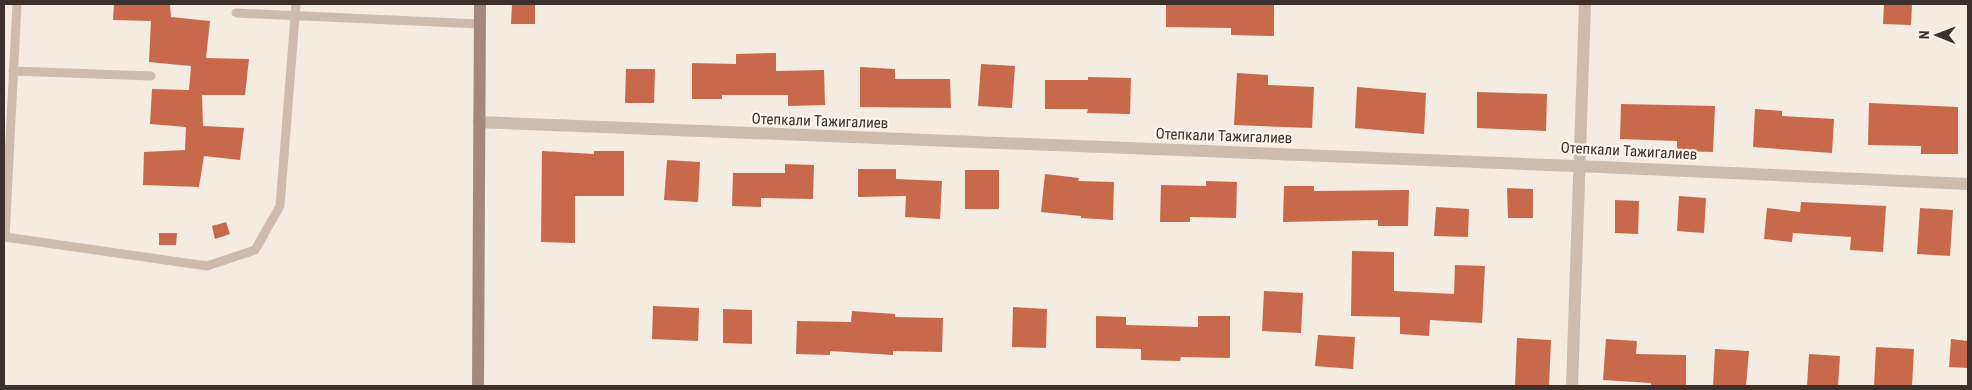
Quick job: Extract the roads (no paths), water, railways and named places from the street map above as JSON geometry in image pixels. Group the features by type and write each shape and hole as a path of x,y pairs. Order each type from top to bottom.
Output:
{"main road":[{"path":"478,386 480,4"}],"street":[{"path":"1572,386 1585,4"},
{"name":"Отепкали Тажигалиев","path":"479,122 947,142 1580,164 1968,184"}],"lane":[{"path":"17,4 6,237 207,266 255,250 280,206 296,4"},
{"path":"236,13 480,24"},
{"path":"14,71 151,76"}]}
